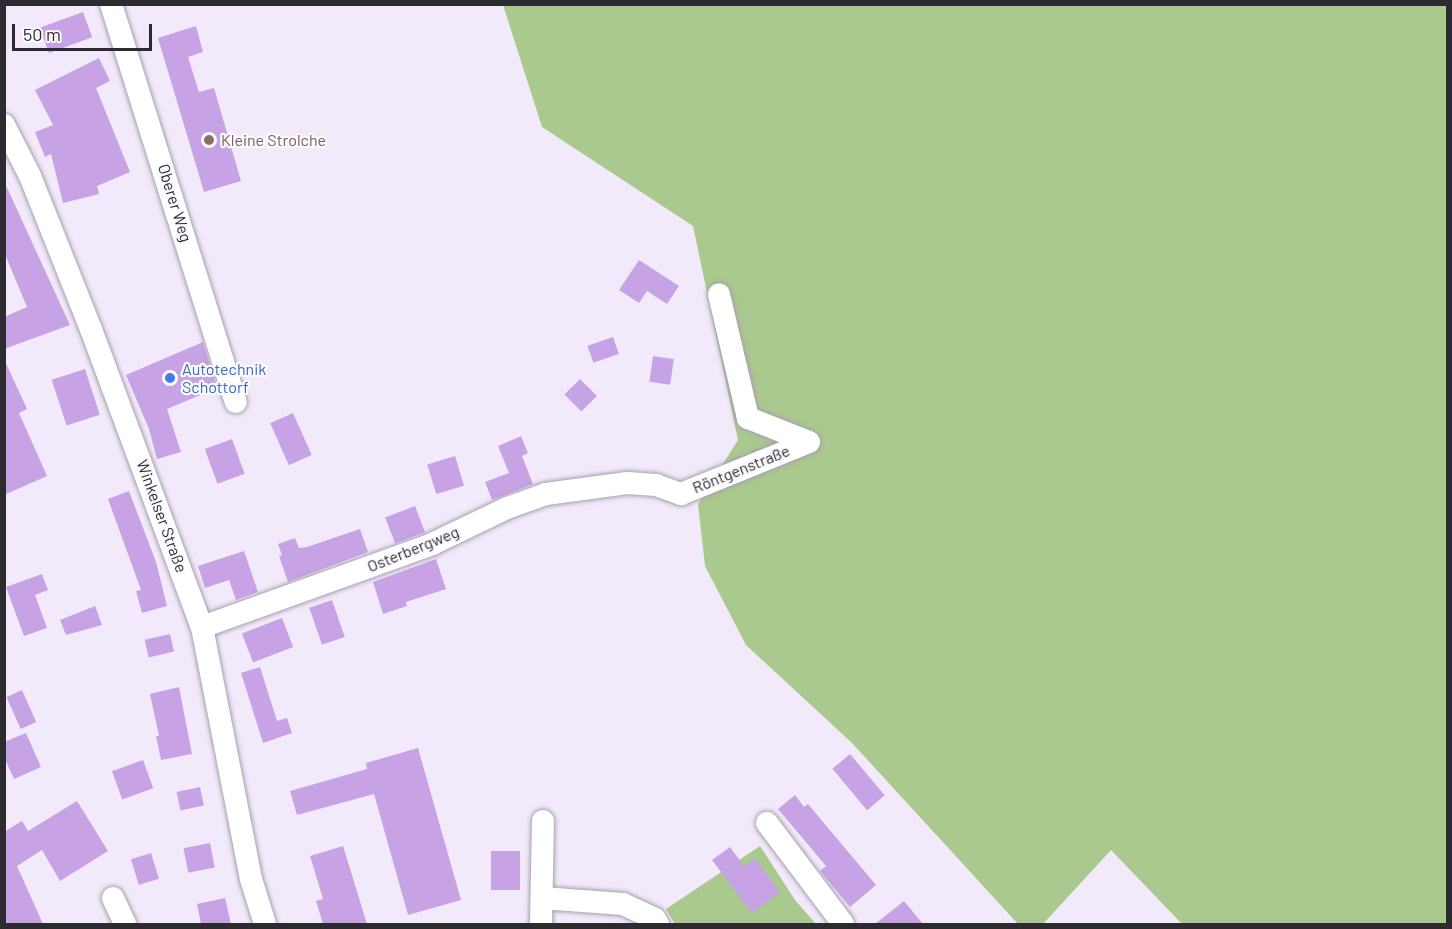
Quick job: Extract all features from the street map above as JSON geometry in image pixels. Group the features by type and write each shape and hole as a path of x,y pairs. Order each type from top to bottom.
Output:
{"street":[{"name":"Oberer Weg","path":"111,4 236,402"},
{"name":"Winkelser Straße","path":"4,125 30,176 100,353 202,627 251,879 265,924"},
{"name":"Röntgenstraße","path":"627,483 656,485 681,494 808,442 748,418 719,294"},
{"name":"Osterbergweg","path":"202,627 432,544 507,508 546,494 627,483"},
{"path":"541,924 543,821"},
{"path":"767,824 843,924"},
{"path":"113,898 125,924"},
{"path":"542,898 623,904 655,919 658,924"}],"green space":[{"path":"503,5 1447,5 1447,924 1182,924 1111,850 1043,924 1018,924 852,743 746,645 705,566 698,504 738,440 693,226 542,127"},
{"path":"760,846 795,900 816,924 675,924 666,909"}],"building":[{"path":"83,12 92,37 49,53 40,28"},
{"name":"Kleine Strolche","path":"196,26 203,52 188,57 199,92 214,88 241,181 204,192 158,38"},
{"path":"99,58 110,81 96,88 130,172 97,186 99,194 63,203 51,154 45,157 35,132 53,125 35,90"},
{"path":"4,181 70,325 4,349 4,317 27,307 4,252"},
{"path":"639,260 679,286 667,304 647,291 639,303 619,290"},
{"path":"613,337 619,354 593,363 587,346"},
{"path":"203,342 217,388 167,409 181,452 157,459 149,429 126,375"},
{"path":"653,356 674,359 670,385 649,382"},
{"path":"4,359 27,409 19,413 47,476 4,495"},
{"path":"85,369 100,415 67,425 52,380"},
{"path":"580,379 597,396 581,412 564,395"},
{"path":"293,413 312,455 289,465 270,423"},
{"path":"521,436 528,453 522,456 533,484 492,500 485,482 509,473 498,446"},
{"path":"232,439 245,474 217,484 205,449"},
{"path":"455,456 464,486 436,494 427,464"},
{"path":"129,491 156,562 167,606 142,613 136,591 141,590 108,499"},
{"path":"415,506 425,532 395,544 385,517"},
{"path":"360,529 368,552 288,582 279,556 282,555 278,544 295,538 299,548 307,547"},
{"path":"244,551 258,592 236,600 229,580 205,588 198,566"},
{"path":"436,559 446,589 406,602 407,606 383,614 373,582"},
{"path":"42,574 48,590 35,595 47,628 24,636 6,587"},
{"path":"332,600 345,637 322,645 309,608"},
{"path":"95,606 102,625 66,635 60,620"},
{"path":"282,618 293,647 253,662 242,633"},
{"path":"170,634 174,652 149,657 145,640"},
{"path":"260,667 277,721 287,718 292,733 263,743 241,673"},
{"path":"179,687 192,754 161,760 156,736 159,736 150,694"},
{"path":"22,690 36,722 21,729 6,697"},
{"path":"26,733 41,767 14,779 4,757 4,742"},
{"path":"418,748 461,900 408,915 374,794 297,815 290,791 367,769 366,763"},
{"path":"850,754 885,795 867,810 832,769"},
{"path":"143,760 153,788 122,799 112,771"},
{"path":"200,787 204,806 180,811 177,792"},
{"path":"795,795 804,807 808,804 876,885 850,907 820,871 826,866 778,809"},
{"path":"77,801 108,851 60,881 42,850 17,866 43,924 4,924 4,832 22,821 28,831"},
{"path":"210,843 215,868 188,873 183,848"},
{"path":"343,846 367,924 323,924 316,901 323,899 310,856"},
{"path":"730,847 744,866 755,858 780,892 752,913 712,860"},
{"path":"491,851 520,851 520,890 491,890"},
{"path":"151,853 159,879 139,885 131,859"},
{"path":"225,898 231,924 201,924 197,904"},
{"path":"904,901 923,924 875,924"}],"place":[{"name":"Kleine Strolche","path":"209,140"},
{"name":"Autotechnik Schottorf","path":"170,378"}]}
